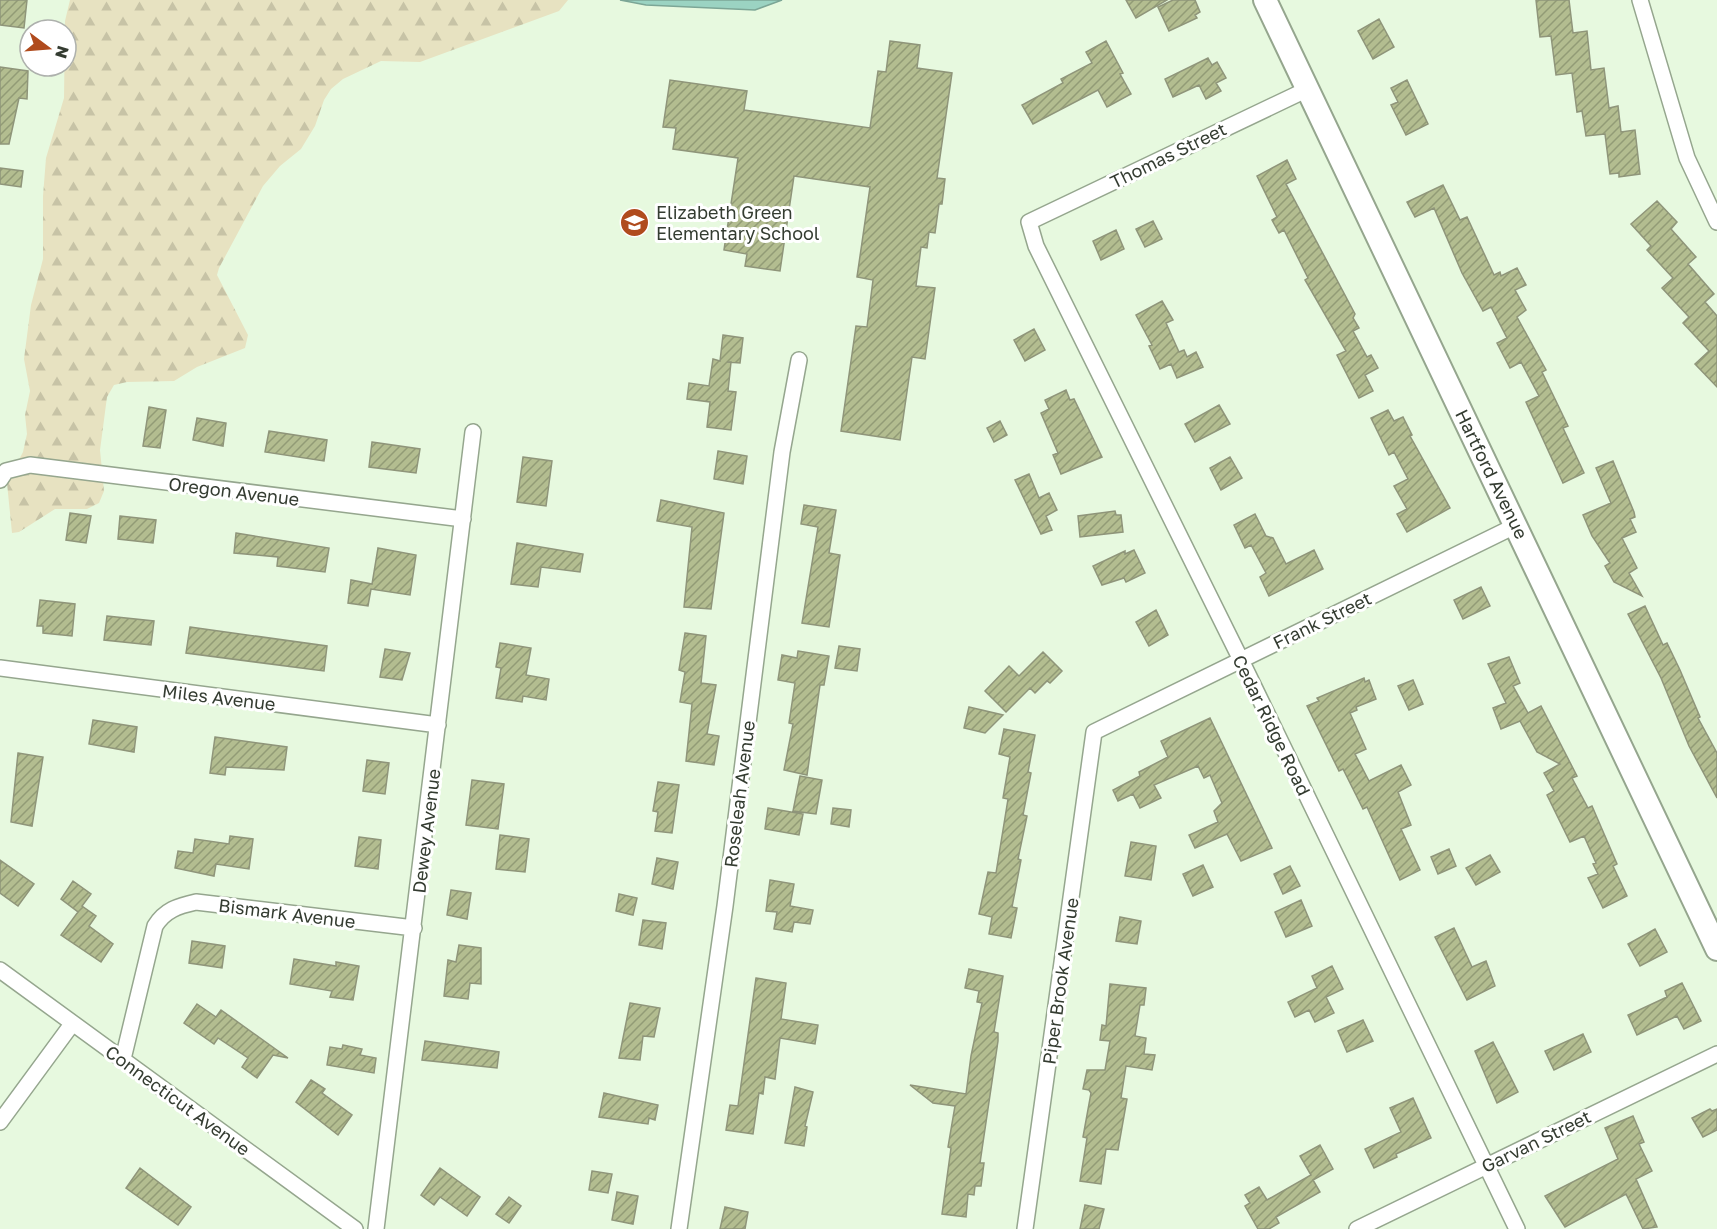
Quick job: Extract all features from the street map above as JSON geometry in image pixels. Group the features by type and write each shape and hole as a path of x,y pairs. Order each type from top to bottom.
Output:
{"main road":[{"name":"Hartford Avenue","path":"1264,0 1517,525 1717,949"}],"street":[{"path":"1640,0 1687,158 1717,222"},
{"name":"Thomas Street","path":"1029,222 1308,89"},
{"name":"Cedar Ridge Road","path":"1029,222 1036,246 1241,660 1516,1229"},
{"name":"Roseleah Avenue","path":"679,1229 725,906 782,452 799,360"},
{"name":"Dewey Avenue","path":"376,1229 473,432"},
{"name":"Oregon Avenue","path":"3,476 30,465 463,519"},
{"name":"Frank Street","path":"1094,732 1517,525"},
{"name":"Miles Avenue","path":"0,668 438,725"},
{"name":"Piper Brook Avenue","path":"1025,1229 1094,732"},
{"name":"Bismark Avenue","path":"123,1059 155,926 162,915 177,906 196,902 414,928"},
{"name":"Connecticut Avenue","path":"0,970 355,1229"},
{"path":"0,1122 72,1024"},
{"name":"Garvan Street","path":"1357,1229 1717,1054"}],"green space":[{"path":"70,0 568,0 559,11 420,62 381,61 343,79 331,89 324,100 315,126 301,149 280,166 263,186 219,268 217,275 248,335 245,348 197,367 174,381 127,382 114,385 107,397 100,450 104,491 99,503 87,509 55,509 19,532 12,533 7,483 23,452 27,434 25,415 30,391 24,359 31,305 43,259 43,196 46,158 64,98 64,78 78,78 78,18 66,18"}],"water":[{"path":"620,0 782,0 755,10 646,5"}],"building":[{"path":"0,0 27,0 25,18 18,18 18,27 0,25"},
{"path":"1126,0 1167,0 1136,18"},
{"path":"1173,0 1195,0 1200,12 1195,15 1197,18 1169,31 1158,7"},
{"path":"1536,0 1569,0 1573,33 1587,31 1591,70 1604,68 1609,108 1618,106 1621,132 1635,130 1640,174 1619,177 1619,173 1610,174 1605,134 1586,136 1582,111 1577,112 1572,73 1556,75 1551,36 1540,37"},
{"path":"1379,19 1394,47 1373,59 1358,31"},
{"path":"890,41 920,45 917,68 952,73 937,178 945,179 942,204 939,204 935,233 929,232 927,248 921,247 916,286 935,288 925,359 912,357 900,440 841,431 856,326 867,327 873,280 857,277 870,187 794,176 780,271 745,266 747,254 724,250 738,158 673,149 676,128 663,127 670,80 747,91 744,110 870,128 878,71 886,72"},
{"path":"1106,41 1131,94 1107,107 1098,90 1033,124 1022,105 1063,83 1061,79 1092,63 1086,52"},
{"path":"1208,58 1212,65 1217,62 1226,78 1216,83 1221,91 1206,99 1199,85 1173,97 1165,79"},
{"path":"0,67 18,70 18,78 28,78 27,99 19,98 9,144 0,144"},
{"path":"1407,80 1428,124 1406,135 1391,105 1398,102 1391,88"},
{"path":"1287,160 1296,179 1286,184 1355,314 1353,318 1359,328 1353,331 1367,357 1371,355 1378,368 1365,375 1373,391 1359,398 1337,355 1346,351 1305,280 1308,278 1284,230 1279,233 1272,220 1277,217 1257,176"},
{"path":"0,168 23,171 21,187 0,184"},
{"path":"1443,185 1460,220 1467,217 1494,275 1500,272 1501,276 1517,268 1526,285 1515,290 1526,310 1517,317 1546,370 1542,372 1568,426 1563,428 1584,473 1563,483 1526,402 1539,396 1521,362 1510,368 1497,343 1507,338 1491,307 1483,311 1462,273 1434,208 1415,217 1407,202"},
{"path":"1657,201 1677,222 1671,229 1696,257 1688,264 1714,294 1705,302 1717,316 1717,387 1695,364 1709,351 1683,323 1689,317 1662,288 1673,278 1647,250 1651,246 1631,224"},
{"path":"1153,221 1162,239 1145,247 1136,229"},
{"path":"1116,230 1124,249 1101,260 1093,241"},
{"path":"1162,301 1173,320 1166,323 1179,352 1184,350 1187,357 1196,352 1203,367 1177,378 1171,364 1160,369 1149,346 1152,345 1136,315"},
{"path":"1034,329 1045,350 1025,361 1014,340"},
{"path":"723,335 743,338 740,363 731,362 728,391 736,392 731,430 707,427 710,402 687,399 689,383 709,386 713,359 720,361"},
{"path":"1066,390 1070,400 1074,399 1102,457 1061,474 1053,455 1058,453 1041,413 1049,409 1045,400"},
{"path":"1219,405 1230,424 1195,442 1185,424"},
{"path":"149,407 166,410 160,448 143,446"},
{"path":"1388,410 1394,421 1403,417 1412,435 1410,436 1450,508 1407,532 1397,514 1407,509 1394,486 1408,479 1394,452 1389,455 1371,418"},
{"path":"197,418 226,423 223,446 193,440"},
{"path":"1000,421 1007,435 994,442 987,428"},
{"path":"269,431 327,440 324,461 265,452"},
{"path":"372,442 420,449 416,473 369,467"},
{"path":"718,451 747,456 743,484 714,479"},
{"path":"523,457 552,461 546,506 517,502"},
{"path":"1230,457 1242,478 1221,490 1210,468"},
{"path":"1613,461 1634,512 1635,517 1630,519 1636,532 1622,538 1637,568 1629,573 1642,596 1614,582 1605,566 1610,563 1592,536 1583,515 1611,503 1596,468"},
{"path":"1029,474 1039,498 1049,493 1057,510 1046,516 1052,530 1041,534 1015,480"},
{"path":"661,500 724,513 711,609 684,607 692,527 657,521"},
{"path":"804,505 836,510 829,553 840,555 829,627 802,623 818,527 801,524"},
{"path":"1115,511 1116,515 1121,515 1123,532 1080,537 1078,516"},
{"path":"70,513 91,516 86,543 66,540"},
{"path":"1255,514 1266,536 1273,538 1286,564 1314,550 1323,569 1269,596 1260,577 1266,573 1251,545 1245,548 1234,525"},
{"path":"120,516 156,520 153,543 118,539"},
{"path":"236,533 329,548 325,572 277,566 278,557 234,553"},
{"path":"517,543 583,554 580,572 541,567 538,587 511,584"},
{"path":"378,548 416,555 410,595 371,589 368,606 348,603 351,580 372,584"},
{"path":"1134,550 1145,573 1126,582 1124,578 1102,585 1093,566 1125,551 1125,554"},
{"path":"1481,587 1490,606 1463,619 1454,600"},
{"path":"40,600 75,604 72,636 43,633 43,626 37,626"},
{"path":"1645,606 1663,645 1667,643 1700,717 1698,718 1717,753 1717,798 1689,746 1661,678 1628,614"},
{"path":"1156,610 1168,635 1149,646 1136,622"},
{"path":"107,616 154,621 151,645 104,640"},
{"path":"190,627 327,646 324,671 186,653"},
{"path":"685,633 706,636 701,683 716,685 707,734 719,736 714,765 686,761 692,704 680,702 685,672 679,670"},
{"path":"500,643 531,648 526,675 549,679 546,700 523,696 522,702 496,698 501,668 496,667"},
{"path":"839,646 860,649 857,671 835,668"},
{"path":"385,649 410,653 402,680 380,677"},
{"path":"798,651 829,656 824,685 820,685 807,775 784,770 793,724 789,723 795,683 778,680 782,655 797,658"},
{"path":"1043,652 1062,671 1035,693 1030,688 1006,712 985,691 1009,666 1019,676"},
{"path":"1509,657 1520,683 1513,686 1528,713 1541,706 1577,776 1572,778 1588,808 1592,806 1617,864 1613,866 1627,896 1603,908 1588,878 1598,874 1593,864 1596,863 1584,836 1570,842 1547,795 1554,791 1544,773 1560,764 1537,752 1520,721 1501,729 1493,708 1506,703 1488,664"},
{"path":"1364,678 1365,682 1369,680 1376,699 1356,707 1357,710 1350,713 1366,749 1355,754 1369,781 1401,765 1411,785 1398,792 1411,825 1401,829 1420,870 1400,880 1367,807 1363,809 1343,769 1339,771 1307,706 1319,701 1317,698"},
{"path":"1413,680 1423,704 1409,710 1398,686"},
{"path":"969,707 1003,715 985,733 964,728"},
{"path":"1210,718 1272,848 1241,861 1227,834 1195,848 1189,835 1218,822 1214,811 1222,803 1210,775 1204,778 1198,766 1154,785 1161,798 1140,808 1133,794 1118,801 1113,790 1140,776 1139,772 1168,757 1161,741"},
{"path":"93,720 137,727 134,752 89,744"},
{"path":"1004,729 1035,735 1023,815 1027,816 1018,859 1021,860 1012,907 1017,908 1011,938 989,934 992,917 979,914 988,872 996,873 1008,799 1003,798 1010,757 999,754"},
{"path":"215,737 287,747 284,770 226,767 225,775 210,773"},
{"path":"18,753 43,757 32,826 11,822"},
{"path":"367,760 389,763 385,794 363,791"},
{"path":"800,776 822,780 816,814 793,811"},
{"path":"472,780 504,784 498,829 466,825"},
{"path":"658,782 679,785 672,833 655,831 658,812 653,811"},
{"path":"768,808 803,814 799,835 765,829"},
{"path":"833,808 851,810 849,827 831,824"},
{"path":"500,835 529,839 525,872 496,869"},
{"path":"230,836 253,839 249,869 216,864 214,876 175,868 178,851 193,853 195,839 229,844"},
{"path":"359,837 381,840 378,869 355,866"},
{"path":"1131,842 1156,846 1151,880 1125,876"},
{"path":"1449,849 1456,866 1438,874 1431,857"},
{"path":"1490,855 1500,872 1476,885 1466,868"},
{"path":"657,858 678,862 673,889 652,884"},
{"path":"0,860 34,884 18,906 0,893"},
{"path":"1203,865 1213,887 1193,896 1183,874"},
{"path":"1290,866 1300,886 1283,894 1274,874"},
{"path":"770,880 794,884 790,906 813,910 810,924 794,922 792,932 774,929 777,912 766,911"},
{"path":"73,881 91,894 82,906 96,916 89,926 113,944 101,962 61,935 78,912 61,899"},
{"path":"451,890 471,893 467,919 447,915"},
{"path":"619,894 637,898 633,915 616,911"},
{"path":"1301,900 1312,926 1286,937 1275,912"},
{"path":"1120,917 1141,921 1137,944 1116,941"},
{"path":"643,920 666,923 662,949 639,945"},
{"path":"1454,928 1472,967 1486,961 1495,986 1467,1000 1435,937"},
{"path":"1655,929 1667,952 1640,966 1628,944"},
{"path":"192,941 225,946 222,968 189,963"},
{"path":"459,945 481,948 481,984 470,983 468,999 444,996 448,960 456,962"},
{"path":"294,959 336,966 336,962 359,966 353,1000 330,997 332,991 290,984"},
{"path":"1332,966 1343,989 1326,997 1334,1013 1315,1022 1309,1010 1295,1017 1288,1002 1317,988 1312,976"},
{"path":"969,969 1003,976 994,1032 998,1033 998,1041 980,1163 984,1163 981,1186 975,1186 974,1195 968,1194 966,1217 942,1214 951,1148 948,1147 955,1106 933,1103 910,1085 966,1094 982,1003 977,1002 979,991 965,988"},
{"path":"756,978 786,983 781,1019 818,1025 815,1044 780,1038 775,1079 765,1077 763,1094 759,1093 753,1134 726,1130 730,1105 738,1106"},
{"path":"1682,983 1701,1021 1684,1029 1677,1016 1637,1035 1628,1015 1667,997 1665,991"},
{"path":"1110,984 1146,988 1144,1005 1140,1005 1135,1036 1146,1038 1144,1054 1155,1055 1152,1070 1126,1066 1121,1098 1127,1099 1118,1150 1106,1149 1101,1184 1080,1181 1087,1138 1083,1137 1091,1093 1083,1089 1087,1070 1105,1070 1110,1041 1100,1040 1102,1025 1106,1026"},
{"path":"630,1003 660,1008 654,1037 643,1036 640,1060 619,1058"},
{"path":"197,1004 216,1017 221,1010 288,1058 273,1055 257,1078 242,1067 248,1058 218,1038 214,1044 184,1023"},
{"path":"1363,1020 1373,1041 1347,1052 1338,1031"},
{"path":"1583,1034 1591,1052 1554,1070 1545,1051"},
{"path":"425,1041 499,1052 497,1068 422,1060"},
{"path":"1493,1042 1518,1092 1497,1103 1475,1051"},
{"path":"343,1045 362,1049 360,1055 376,1058 374,1073 327,1065 330,1047 342,1049"},
{"path":"311,1080 325,1089 322,1093 352,1115 338,1135 296,1102"},
{"path":"795,1087 813,1092 805,1126 807,1127 804,1146 785,1143"},
{"path":"604,1093 658,1105 655,1120 649,1118 648,1124 599,1117"},
{"path":"1413,1098 1431,1138 1396,1154 1397,1157 1374,1168 1365,1149 1401,1132 1390,1108"},
{"path":"1710,1109 1712,1111 1717,1109 1717,1130 1703,1137 1692,1118"},
{"path":"1633,1116 1644,1142 1639,1144 1652,1171 1636,1179 1657,1227 1643,1229 1626,1194 1565,1227 1545,1196 1618,1159 1605,1128"},
{"path":"1320,1145 1333,1169 1313,1180 1320,1192 1276,1217 1279,1223 1269,1229 1258,1229 1245,1206 1250,1203 1245,1195 1259,1187 1267,1200 1311,1175 1300,1156"},
{"path":"140,1168 191,1207 178,1225 126,1188"},
{"path":"440,1168 480,1197 467,1216 440,1197 434,1205 421,1195"},
{"path":"592,1171 612,1174 608,1193 589,1190"},
{"path":"617,1192 638,1196 633,1224 612,1220"},
{"path":"509,1197 521,1206 509,1223 496,1214"},
{"path":"1085,1205 1104,1209 1099,1229 1080,1229"},
{"path":"725,1207 748,1212 745,1229 720,1229"}],"place":[{"name":"Elizabeth Green Elementary School","path":"635,222"}]}
